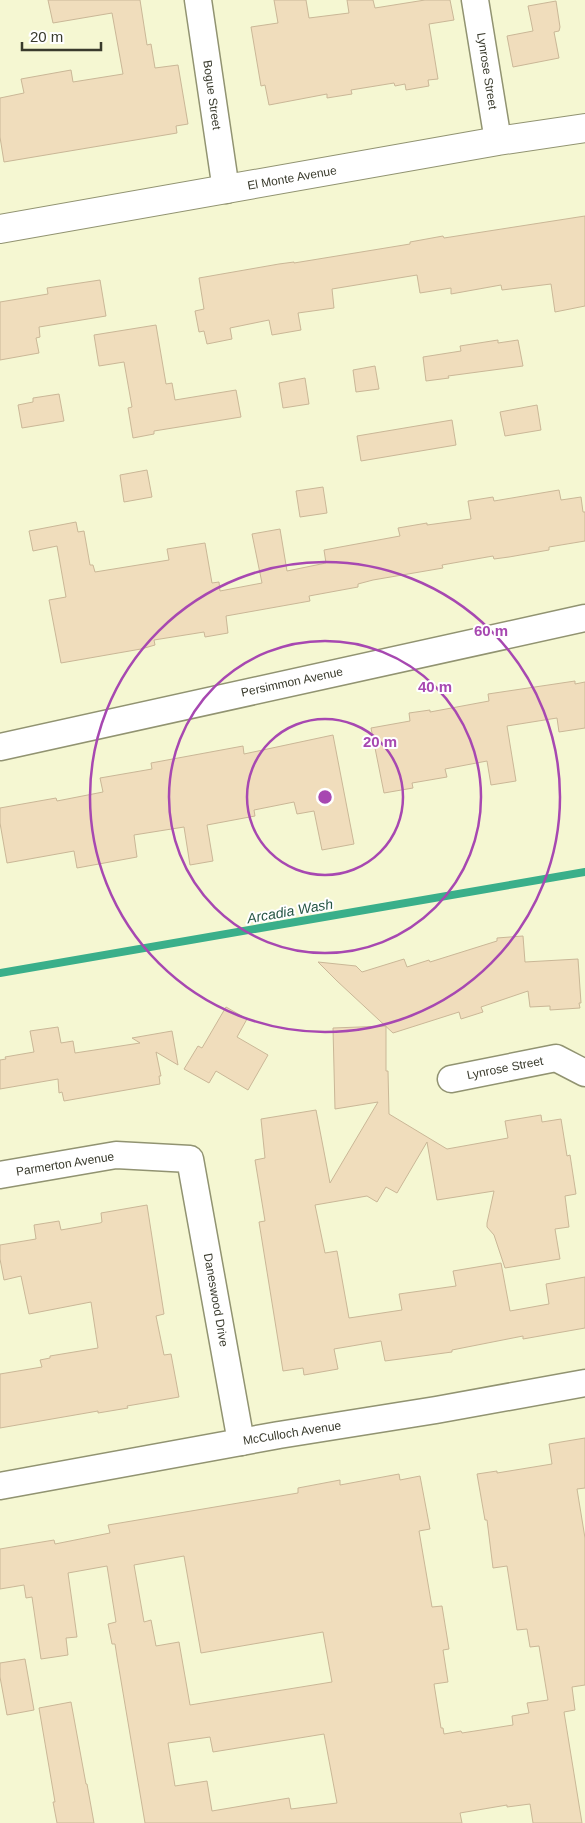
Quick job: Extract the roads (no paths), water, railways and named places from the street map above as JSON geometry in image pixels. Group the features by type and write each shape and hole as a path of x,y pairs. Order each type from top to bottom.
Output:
{"street":[{"name":"Bogue Street","path":"198,0 226,190"},
{"name":"Lynrose Street","path":"475,0 498,141"},
{"name":"El Monte Avenue","path":"0,229 498,141 585,128"},
{"name":"Persimmon Avenue","path":"0,747 585,618"},
{"name":"Lynrose Street","path":"451,1079 556,1058 585,1073"},
{"name":"Parmerton Avenue","path":"0,1175 116,1155 190,1159"},
{"name":"Daneswood Drive","path":"190,1159 241,1442"},
{"name":"McCulloch Avenue","path":"0,1486 241,1442 585,1384"}],"waterway":[{"name":"Arcadia Wash","path":"0,973 585,872"}]}
